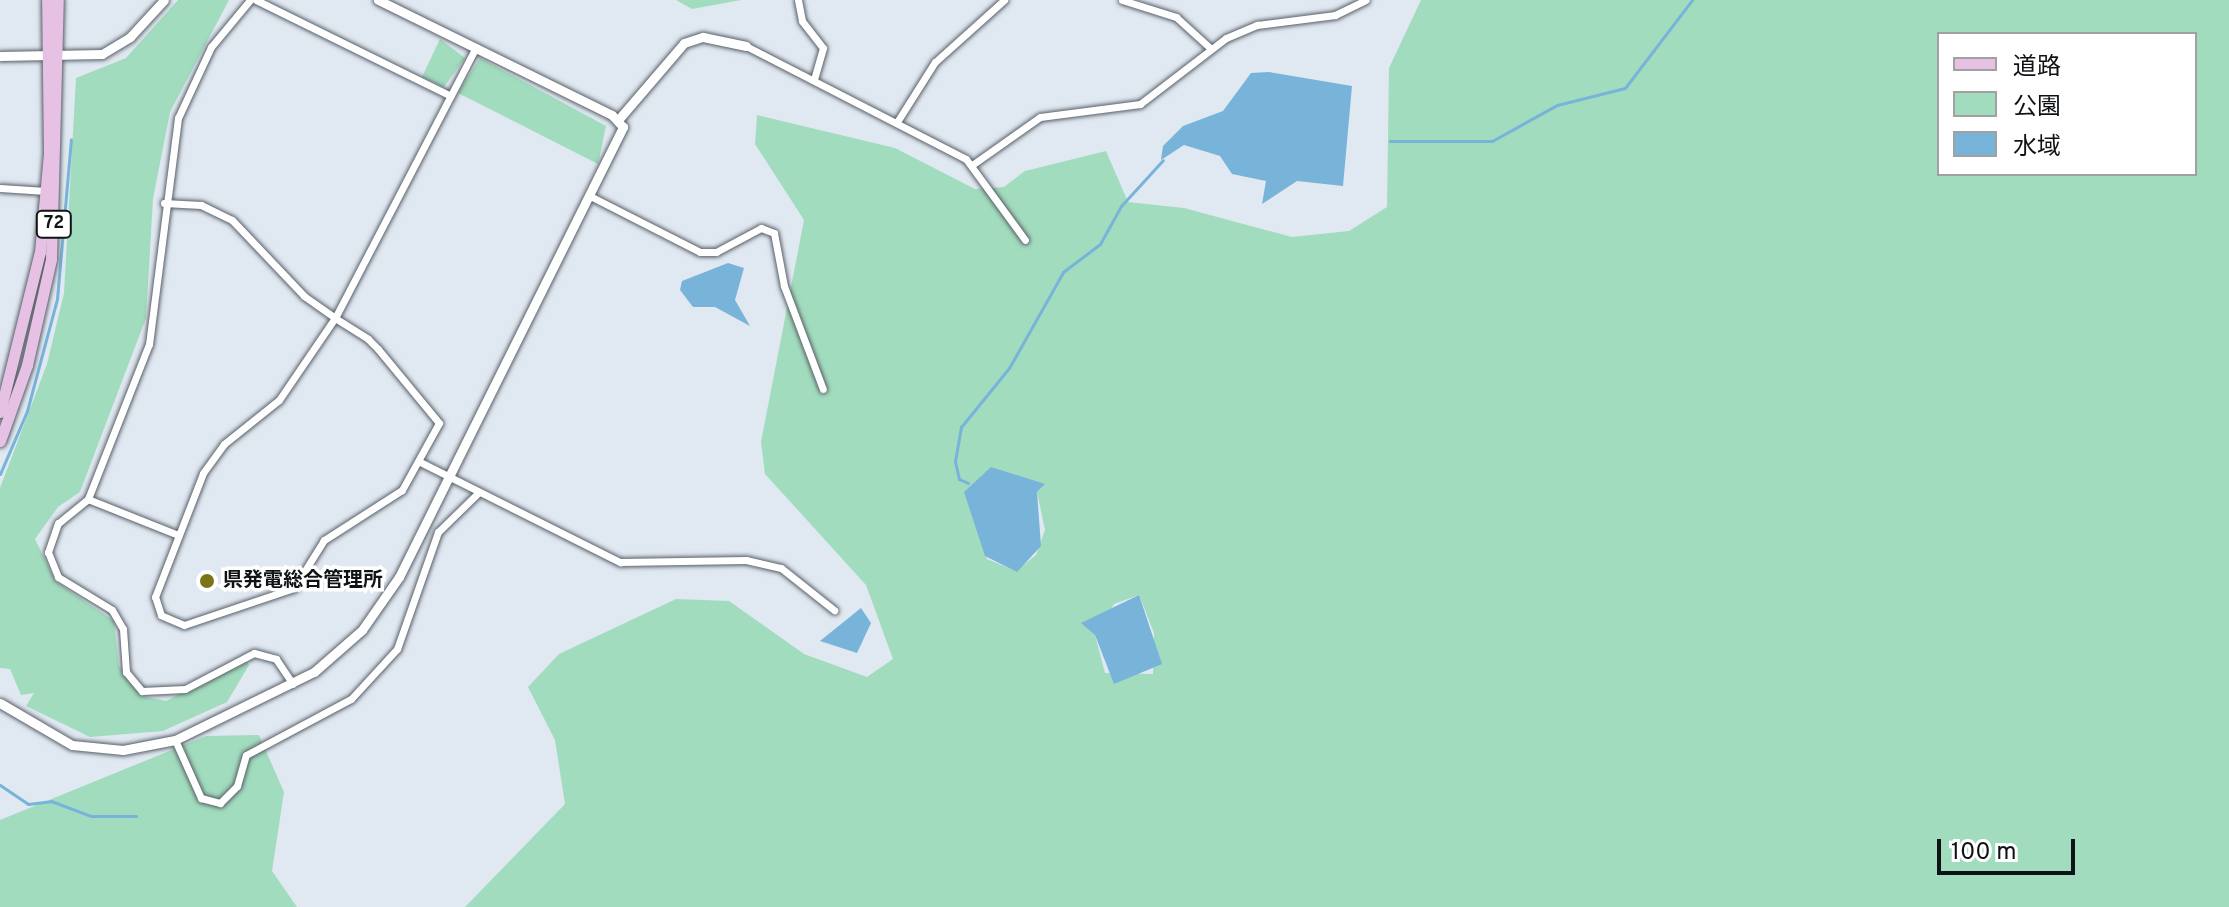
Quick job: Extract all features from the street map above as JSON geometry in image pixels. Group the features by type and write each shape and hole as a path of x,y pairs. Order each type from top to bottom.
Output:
{"main road":[{"name":"72","path":"0,441 40,319 51,259 52,56 47,0"},
{"name":"72","path":"0,412 30,312 46,191 52,56 58,0"}],"street":[{"path":"0,56 52,56 113,50 164,0"},
{"path":"250,0 228,20 190,88 170,150 158,312 88,499 54,529 49,561 65,583 112,610 136,686 172,693 254,653 276,659 294,686"},
{"path":"256,0 451,96"},
{"path":"0,703 72,745 123,750 175,740 294,686 381,607 622,136 618,120 378,0"},
{"path":"798,0 802,21 823,48 814,80"},
{"path":"897,122 935,62 1004,0"},
{"path":"1122,0 1176,17 1209,47"},
{"path":"972,165 1040,117 1140,104 1209,47 1257,25 1335,15 1366,0"},
{"path":"618,120 684,43 703,37 746,46 897,122 972,165 1025,240"},
{"path":"164,203 201,205 232,220 335,318 378,349 439,423 402,490 324,540 285,595 184,625 166,620 155,603 178,535 210,461 279,400 335,318 476,47"},
{"path":"0,188 46,191"},
{"path":"592,197 700,252 716,252 761,228 774,233 784,286 823,389"},
{"path":"420,462 630,564 746,560 781,568 834,610"},
{"path":"175,740 201,798 220,803 237,786 246,755 351,699 397,649 438,532 479,492"},
{"path":"88,499 178,535"}],"green space":[{"path":"178,0 229,0 170,112 153,199 146,318 80,492 58,507 35,539 56,582 114,621 119,666 142,696 166,701 245,658 249,665 227,702 163,731 90,737 26,706 34,693 21,695 10,669 0,668 0,488 47,364 64,293 76,78 126,58"},
{"path":"676,0 741,0 692,9"},
{"path":"1421,0 2229,0 2229,907 465,907 565,804 555,740 528,687 559,654 676,599 729,601 804,654 867,677 893,659 866,585 765,474 761,442 804,220 755,144 757,115 895,148 975,189 1004,187 1025,171 1106,151 1128,202 1184,208 1292,237 1349,231 1387,207 1389,68","holes":["1044,484 1037,492 1045,530 1036,555 1016,571 987,559 975,514","1139,595 1154,633 1153,674 1105,673 1095,635 1114,604"]},
{"path":"440,39 465,58 444,87 422,77"},
{"path":"480,58 606,126 598,164 458,93"},
{"path":"259,735 284,792 272,871 297,907 0,907 0,820 206,736"}],"water":[{"path":"1269,72 1352,86 1343,186 1297,181 1262,204 1266,181 1232,174 1220,156 1184,145 1161,160 1163,146 1183,126 1223,111 1251,73"},
{"path":"728,263 744,268 735,300 750,326 715,307 693,307 680,290 682,281"},
{"path":"991,467 1045,484 1037,492 1041,546 1017,572 985,556 964,492"},
{"path":"1139,595 1162,664 1114,684 1095,635 1081,623"},
{"path":"861,608 871,623 857,653 820,641"}],"waterway":[{"path":"1390,141 1492,141 1557,105 1625,88 1692,0"},
{"path":"0,474 27,411 57,299 71,140"},
{"path":"968,483 959,479 955,461 961,427 1009,368 1063,272 1100,244 1121,206 1163,160"},
{"path":"0,785 28,804 51,801 91,816 136,816"}],"place":[{"name":"県発電総合管理所","path":"207,581"}]}
